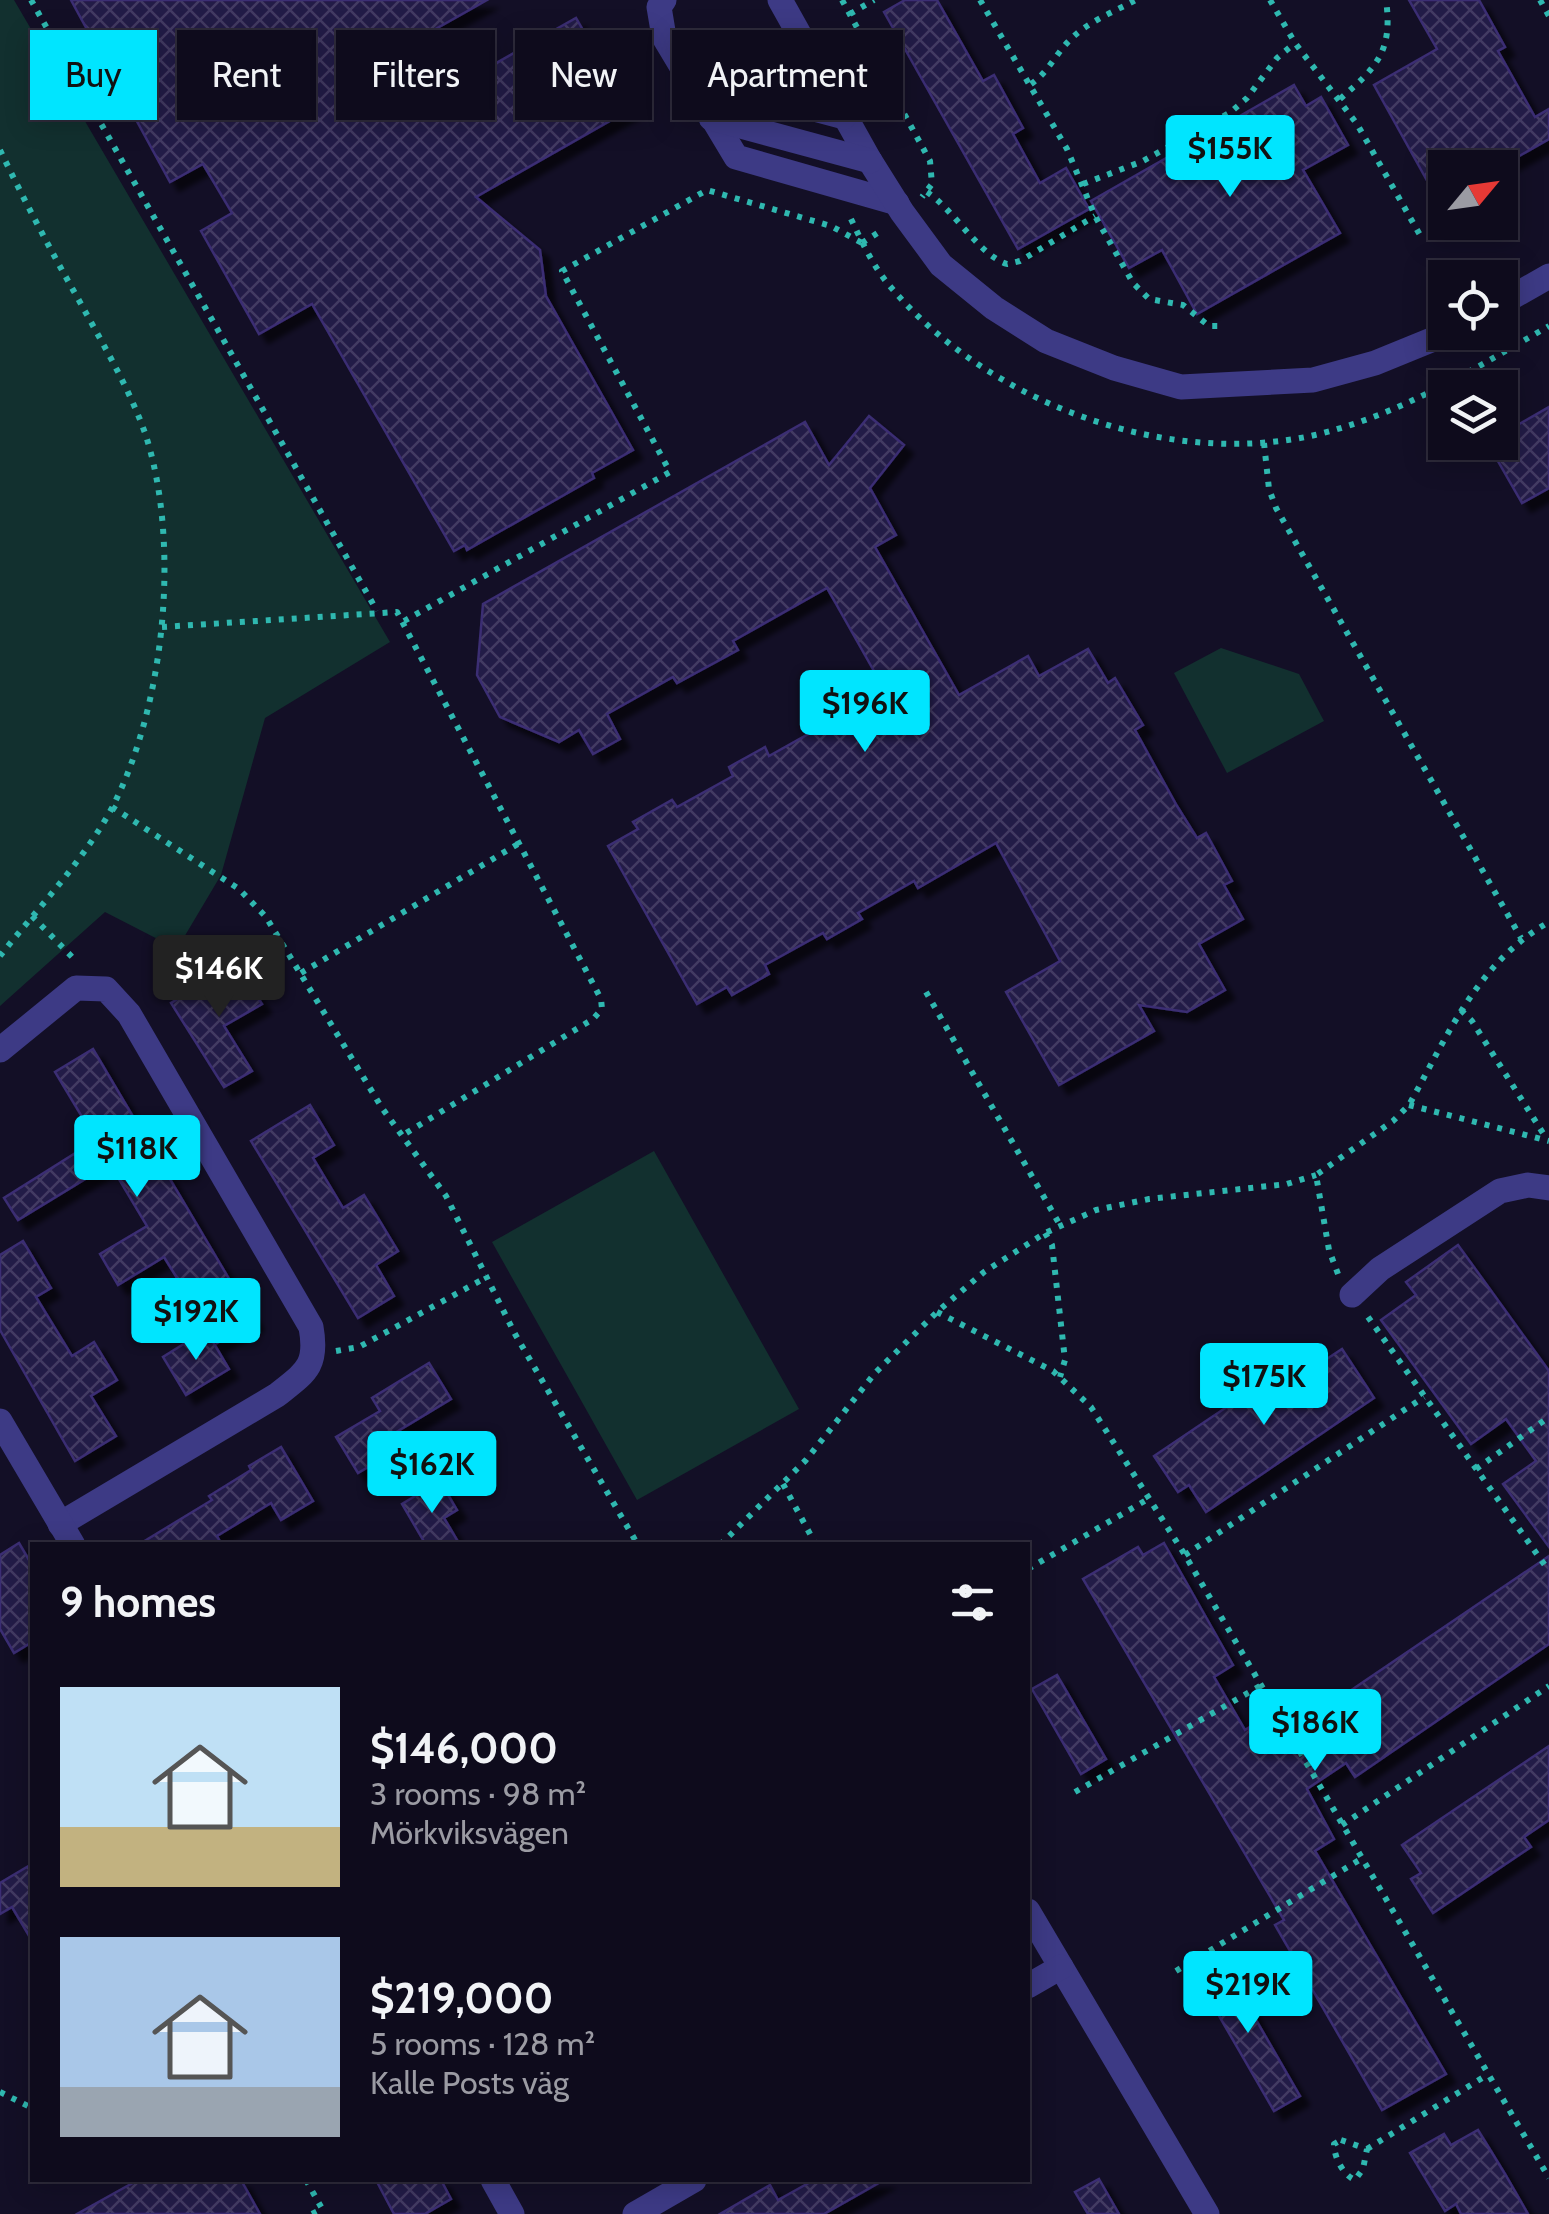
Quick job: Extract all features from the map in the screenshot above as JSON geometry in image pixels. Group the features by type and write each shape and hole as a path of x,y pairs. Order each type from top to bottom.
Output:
{"street":[{"path":"664,0 659,7 664,37 672,50"},
{"path":"780,0 796,30"},
{"path":"712,120 736,157 900,209"},
{"path":"718,120 870,161"},
{"path":"846,120 900,209 941,265 994,308 1046,341 1114,368 1181,387 1314,380 1375,363 1428,341"},
{"path":"1518,294 1549,276"},
{"path":"0,1050 76,988 106,989 130,1014 311,1327 315,1351 306,1372 277,1395 66,1534 0,1421"},
{"path":"1352,1294 1380,1269 1500,1191 1528,1185 1549,1188"},
{"path":"1030,1914 1207,2214"},
{"path":"1030,1985 1060,1966"},
{"path":"494,2182 512,2214"},
{"path":"636,2214 691,2182"}],"path":[{"path":"31,0 377,611"},
{"path":"842,0 930,161 933,176 927,192 900,209"},
{"path":"850,14 874,0"},
{"path":"980,0 1031,84 1083,184 1095,216 1141,294 1156,302 1183,306 1209,326 1220,326"},
{"path":"1031,84 1042,77 1058,51 1077,32 1136,0"},
{"path":"1270,0 1295,43 1340,99 1420,236"},
{"path":"1340,99 1379,61 1388,32 1386,0"},
{"path":"1540,0 1549,16"},
{"path":"1083,184 1143,160 1231,112 1247,98 1276,58 1295,43"},
{"path":"0,150 122,380 145,434 159,509 165,604 143,723 130,768 112,807 0,956"},
{"path":"404,621 670,472 562,272 706,190 832,226 862,243 845,208"},
{"path":"927,192 942,202 987,251 1007,264 1020,261 1095,216"},
{"path":"1264,443 1276,508 1521,938"},
{"path":"162,626 397,612 601,999 602,1009 593,1019 403,1135"},
{"path":"112,807 252,900 266,916 382,1108 446,1196 515,1334 636,1542"},
{"path":"300,973 518,844"},
{"path":"32,916 70,953 88,988"},
{"path":"723,1542 783,1484 875,1372 984,1272 1060,1225 1096,1210 1149,1199 1286,1184 1316,1174 1393,1122 1409,1105 1482,978 1521,938 1549,922"},
{"path":"926,992 1060,1225"},
{"path":"1461,1010 1472,1021 1547,1140"},
{"path":"1409,1105 1547,1140"},
{"path":"1316,1174 1332,1262 1549,1571"},
{"path":"1045,1234 1052,1245 1065,1360 1060,1377"},
{"path":"315,1351 337,1352 359,1346 488,1277"},
{"path":"937,1312 1060,1377 1091,1407 1185,1555 1549,2178"},
{"path":"1185,1555 1424,1397"},
{"path":"1476,1469 1549,1417"},
{"path":"783,1484 814,1542"},
{"path":"1030,1568 1148,1499"},
{"path":"1074,1792 1260,1686"},
{"path":"1342,1824 1549,1686"},
{"path":"1176,1971 1361,1859"},
{"path":"1367,2150 1341,2140 1334,2144 1340,2165 1355,2180 1360,2176 1367,2150 1488,2075"},
{"path":"0,2092 30,2107"},
{"path":"307,2182 323,2211 312,2214"}],"green space":[{"path":"0,0 14,0 32,30 30,120 84,120 390,642 265,718 221,875 177,949 105,912 0,1006"},
{"path":"1221,648 1299,674 1324,721 1227,773 1174,673"},
{"path":"654,1151 799,1409 637,1500 492,1242"}],"building":[{"path":"71,0 487,0 434,30 336,30 336,120 495,120 495,64 515,52 515,120 611,120 476,197 540,250 546,296 633,450 592,473 594,478 467,550 465,545 454,551 312,304 259,334 201,231 232,213 203,164 170,182 136,120 157,120 157,30 87,30"},
{"path":"905,0 937,0 983,81 994,75 1023,128 1013,134 1040,183 1066,168 1089,209 1018,249 903,46 903,30 894,30 884,12"},
{"path":"1409,0 1479,0 1505,47 1498,51 1535,117 1549,109 1549,139 1518,157 1518,150 1428,150 1428,182 1374,85 1437,49"},
{"path":"576,18 583,30 555,30"},
{"path":"1294,85 1306,106 1321,97 1348,145 1303,170 1340,233 1197,314 1162,250 1129,268 1091,201"},
{"path":"1549,407 1549,488 1522,503 1497,460 1518,460 1518,425"},
{"path":"869,416 904,445 870,488 896,535 875,547 959,695 1028,656 1039,676 1088,649 1108,683 1115,678 1143,725 1135,730 1197,838 1206,833 1232,881 1224,885 1243,919 1199,944 1225,990 1187,1012 1139,1005 1154,1031 1059,1085 1006,992 1060,961 996,843 918,888 914,881 858,913 862,919 827,939 823,933 765,965 769,974 732,995 727,987 697,1004 608,846 638,829 633,822 672,800 677,807 733,776 729,767 765,747 769,756 826,724 819,714 879,680 827,588 733,641 738,650 677,683 673,677 607,714 620,739 593,754 579,730 559,742 500,717 477,675 483,604 805,422 829,465"},
{"path":"237,963 262,1004 224,1026 252,1071 224,1087 171,1003"},
{"path":"93,1049 254,1321 217,1343 164,1257 118,1285 100,1254 147,1226 110,1164 18,1220 4,1198 96,1140 55,1072"},
{"path":"310,1105 334,1145 313,1158 343,1208 364,1195 398,1251 376,1265 394,1296 358,1318 251,1141"},
{"path":"23,1241 51,1288 36,1297 72,1356 94,1342 117,1380 91,1396 116,1436 75,1461 0,1330 0,1255"},
{"path":"1458,1245 1549,1371 1549,1547 1503,1484 1536,1461 1506,1419 1471,1444 1381,1320 1416,1295 1406,1282"},
{"path":"206,1330 229,1369 186,1395 163,1357"},
{"path":"1342,1349 1374,1398 1206,1512 1189,1485 1178,1492 1154,1456 1298,1359 1307,1372"},
{"path":"429,1363 451,1399 380,1442 388,1455 358,1473 336,1437 380,1411 372,1398"},
{"path":"281,1447 313,1501 281,1520 271,1503 217,1536 220,1542 143,1542 212,1500 209,1496 251,1470 249,1466"},
{"path":"440,1481 457,1510 444,1518 458,1542 424,1542 402,1504"},
{"path":"19,1543 30,1562 30,1643 14,1653 0,1629 0,1555"},
{"path":"1164,1543 1233,1665 1214,1677 1245,1730 1264,1718 1275,1736 1313,1710 1316,1714 1549,1556 1549,1644 1355,1777 1346,1763 1307,1789 1334,1839 1315,1851 1446,2074 1382,2110 1275,1925 1284,1920 1083,1579 1138,1547 1143,1555"},
{"path":"1057,1675 1106,1759 1081,1774 1032,1689"},
{"path":"1549,1746 1549,1820 1524,1837 1531,1847 1433,1913 1411,1879 1421,1873 1402,1845"},
{"path":"30,1865 30,1938 12,1907 0,1914 0,1883"},
{"path":"1222,1961 1300,2096 1274,2111 1196,1976"},
{"path":"1478,2130 1528,2214 1461,2214 1456,2204 1445,2211 1410,2153 1444,2134 1451,2145"},
{"path":"1099,2179 1119,2214 1088,2214 1075,2192"},
{"path":"134,2182 242,2182 260,2214 77,2214"},
{"path":"377,2182 442,2182 451,2199 425,2214 394,2214"},
{"path":"810,2182 880,2182 824,2214 720,2214 770,2185 778,2200"}]}
